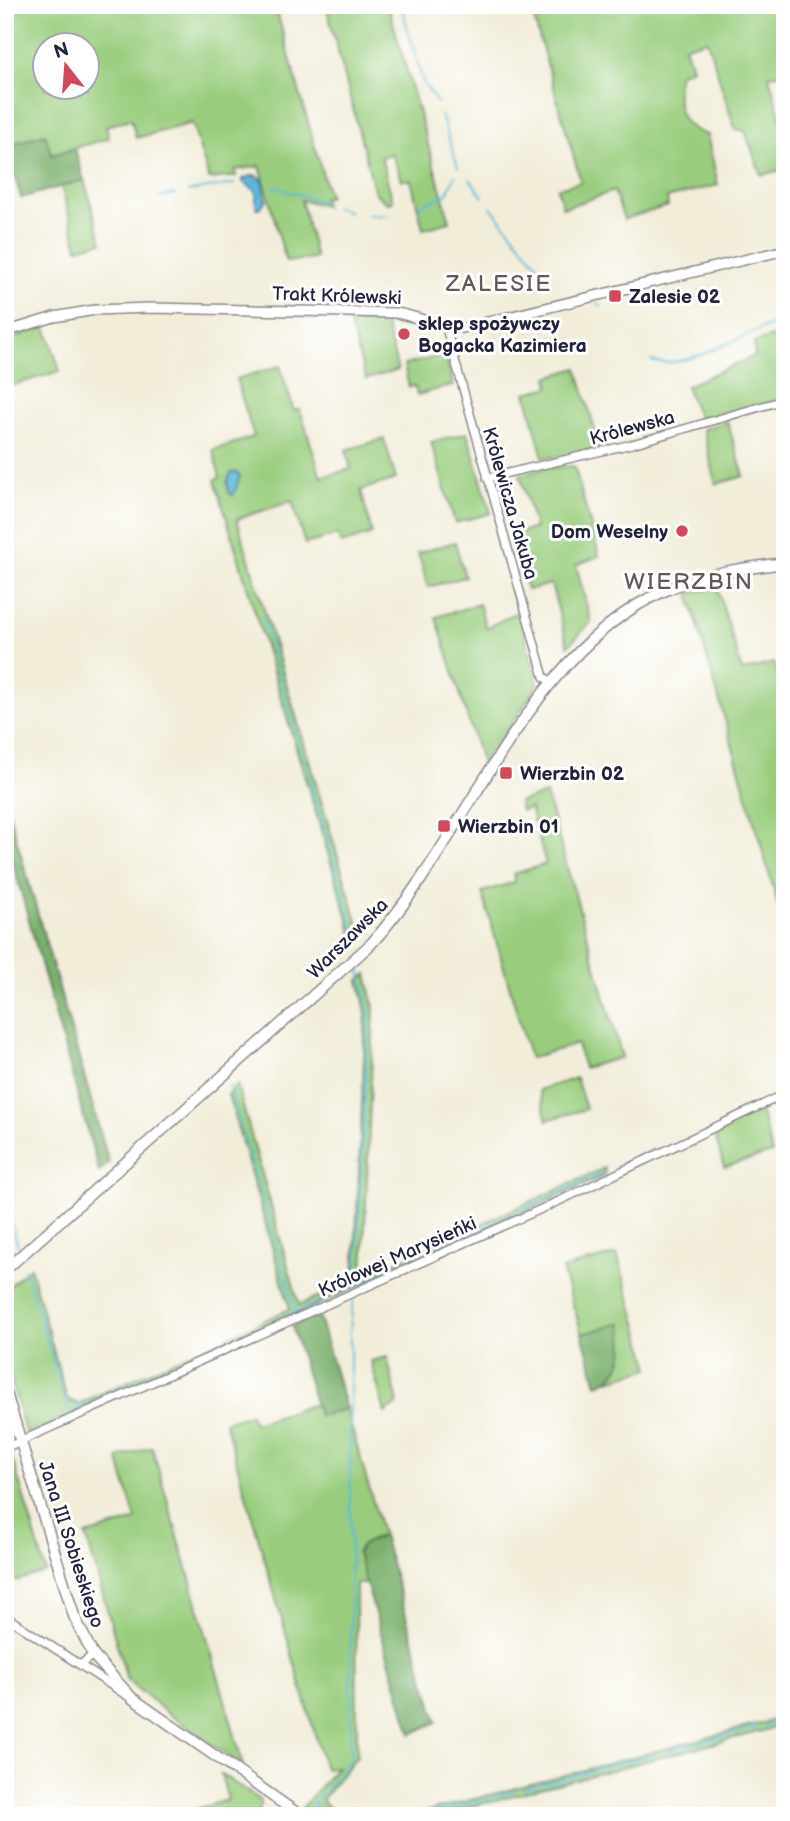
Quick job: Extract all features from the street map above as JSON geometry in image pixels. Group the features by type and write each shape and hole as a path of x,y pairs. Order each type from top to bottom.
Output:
{"main road":[{"name":"Warszawska","path":"5,1270 371,944 417,887 552,682 593,636 653,596 718,572 785,562"},
{"name":"Jana III Sobieskiego","path":"5,1390 74,1616 93,1655 132,1698 302,1816"}],"street":[{"name":"Trakt Królewski","path":"5,332 64,316 149,308 396,313 446,328 475,327 785,250"},
{"name":"Królewicza Jakuba","path":"446,328 544,677 552,682"},
{"name":"Królewska","path":"487,478 632,444 784,400"},
{"name":"Królowej Marysieńki","path":"5,1448 559,1201 785,1094"},
{"path":"5,1616 132,1698"},
{"path":"80,1665 93,1655"}],"green space":[{"path":"5,5 275,5 329,197 323,197 325,206 301,200 316,258 286,262 260,166 235,170 236,176 209,179 192,123 136,138 131,119 106,126 109,138 51,155 45,134 6,146"},
{"path":"326,5 388,5 450,222 423,229 411,180 402,180 391,153 381,157 393,202 387,203 375,193"},
{"path":"530,5 785,5 785,72 769,76 785,133 785,169 761,175 745,131 735,129 707,40 685,46 692,68 679,74 677,94 683,119 697,131 707,135 718,185 667,198 668,206 624,219 614,191 563,208 557,188 581,182"},
{"path":"45,134 52,155 75,149 84,180 21,198 6,146"},
{"path":"84,180 102,242 78,248 61,186"},
{"path":"349,321 385,323 398,370 366,379"},
{"path":"46,327 60,371 7,387 5,340"},
{"path":"785,333 785,398 699,419 686,386 755,356 754,343"},
{"path":"445,355 453,385 417,395 415,386 409,387 404,365"},
{"path":"280,366 294,411 300,409 321,477 351,469 346,450 384,439 396,479 361,490 372,534 341,544 338,535 305,544 292,501 237,519 358,924 361,936 355,942 215,480 220,477 213,450 254,437 236,379"},
{"path":"577,368 600,447 570,456 543,458 526,393 550,387 548,377"},
{"path":"727,421 744,476 716,484 703,429"},
{"path":"467,433 491,513 455,523 431,442"},
{"path":"574,466 599,556 576,565 591,622 568,646 551,584 527,590 512,535 535,528 520,475 546,468"},
{"path":"455,542 465,577 428,587 418,553"},
{"path":"717,587 742,671 774,663 785,703 785,929 689,594"},
{"path":"479,604 486,628 519,611 538,684 483,767 436,617"},
{"path":"546,794 622,1057 584,1068 577,1044 530,1058 482,892 515,882 513,874 546,864 530,808 521,811 519,802"},
{"path":"5,799 109,1163 99,1172 5,834"},
{"path":"367,974 374,1007 363,1277 605,1168 604,1176 29,1434 25,1432 5,1358 5,1290 30,1267 67,1399 78,1404 290,1309 228,1094 237,1085 299,1305 354,1281 366,1012 359,980"},
{"path":"576,1078 586,1109 547,1120 539,1090"},
{"path":"760,1109 772,1153 724,1167 714,1132"},
{"path":"617,1254 650,1368 610,1380 619,1367 622,1323 582,1334 562,1269"},
{"path":"318,1314 346,1409 319,1416 292,1326"},
{"path":"621,1323 624,1342 622,1360 613,1374 597,1384 582,1334"},
{"path":"387,1357 398,1403 385,1413 371,1361"},
{"path":"315,1404 319,1416 346,1409 383,1536 373,1538 357,1553 367,1584 356,1584 357,1756 322,1800 338,1816 314,1816 302,1808 337,1767 325,1769 225,1422 250,1414 254,1423"},
{"path":"152,1447 243,1766 167,1713 127,1680 86,1535 136,1520 118,1458"},
{"path":"10,1451 46,1572 5,1584 5,1452"},
{"path":"383,1536 437,1722 411,1734 357,1553 363,1544"},
{"path":"785,1717 785,1725 434,1816 410,1816"},
{"path":"221,1774 261,1801 261,1807 254,1816 197,1816 195,1809 228,1800"}],"water":[{"path":"254,175 262,179 266,200 260,208 256,208 256,191 243,182 243,179"},
{"path":"236,472 240,477 233,495 229,493 227,482 231,473"}],"waterway":[{"path":"401,5 423,82 437,103"},
{"path":"441,115 458,167"},
{"path":"419,206 446,195 455,176"},
{"path":"470,179 483,197"},
{"path":"189,191 235,184"},
{"path":"275,187 323,202"},
{"path":"158,198 175,194"},
{"path":"335,207 349,212"},
{"path":"491,207 541,269"},
{"path":"368,215 389,216"},
{"path":"594,301 602,306"},
{"path":"651,361 682,361 785,321"},
{"path":"262,616 358,943"},
{"path":"356,1285 369,1009 360,970"},
{"path":"229,1085 296,1312"},
{"path":"615,1168 654,1149"},
{"path":"338,1293 602,1174"},
{"path":"9,1214 18,1246"},
{"path":"25,1269 69,1412 328,1298"},
{"path":"329,1816 313,1805 351,1759 350,1332 353,1301"},
{"path":"764,1726 785,1720"},
{"path":"665,1751 756,1728"},
{"path":"524,1789 653,1754"},
{"path":"421,1816 515,1791"}],"place":[{"name":"Zalesie 02","path":"615,296"},
{"name":"sklep spożywczy Bogacka Kazimiera","path":"404,334"},
{"name":"Dom Weselny","path":"682,531"},
{"name":"Wierzbin 02","path":"506,773"},
{"name":"Wierzbin 01","path":"444,826"}],"district":[{"name":"ZALESIE","path":"499,283"},
{"name":"WIERZBIN","path":"689,581"}]}
